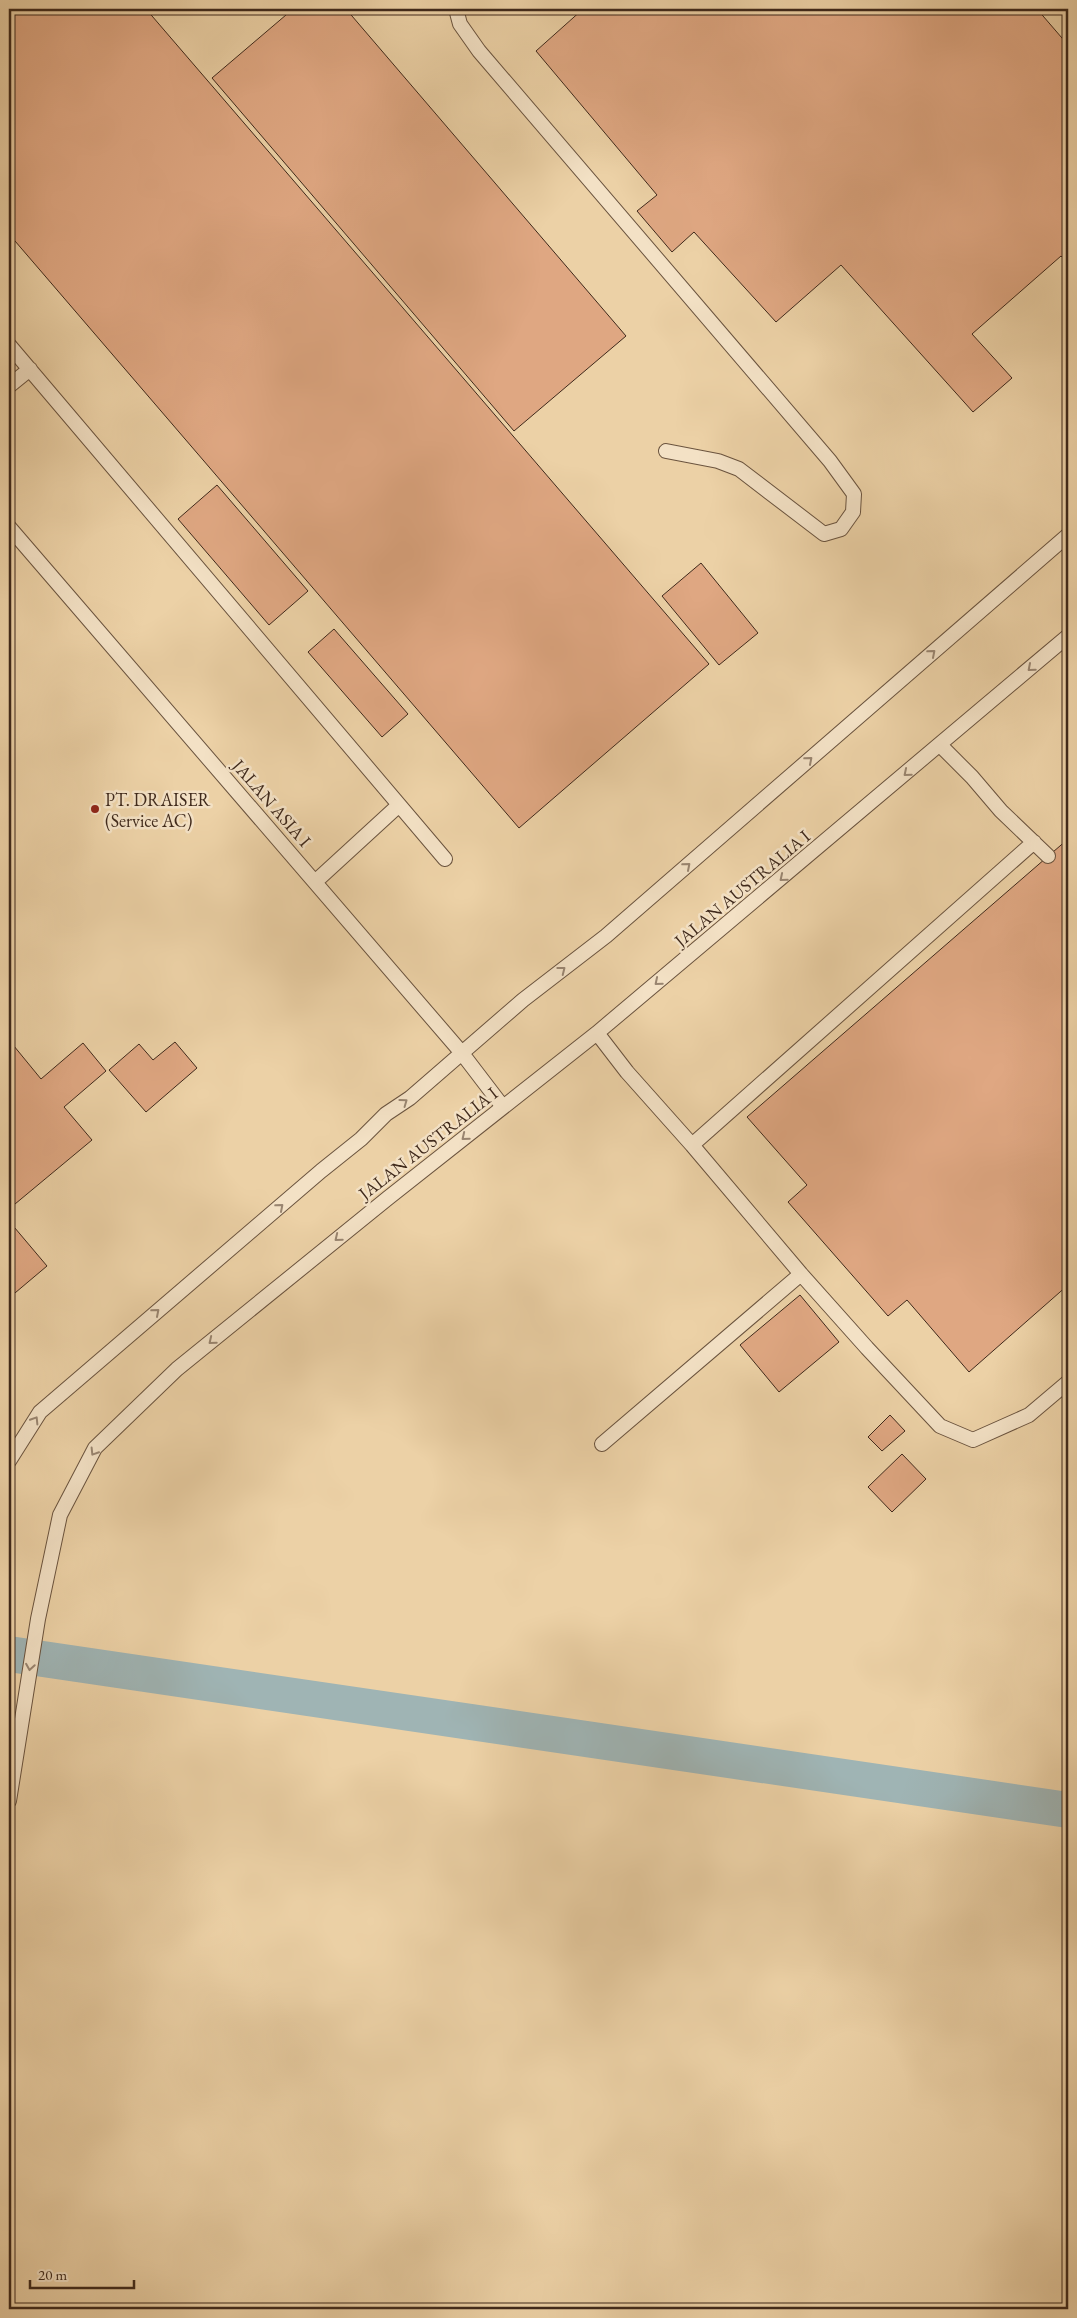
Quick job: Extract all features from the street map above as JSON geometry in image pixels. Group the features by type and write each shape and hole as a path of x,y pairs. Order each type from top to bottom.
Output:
{"lane":[{"path":"456,9 460,24 479,51 830,461 854,494 853,512 841,529 824,534 739,470 718,461 666,450"},
{"path":"9,345 445,859"},
{"path":"9,386 30,369"},
{"name":"JALAN ASIA I","path":"9,527 461,1052 503,1107"},
{"path":"9,1461 40,1412 461,1052 523,1000 606,936 1068,535"},
{"name":"JALAN AUSTRALIA I","path":"9,1801 38,1619 60,1515 95,1448 177,1369 598,1033 941,746 1068,636"},
{"path":"941,746 972,776 1001,811 1048,856"},
{"path":"315,882 399,805"},
{"path":"692,1145 1034,842"},
{"path":"598,1033 627,1072 692,1145 801,1274 940,1426 973,1440 1029,1416 1068,1382"},
{"path":"602,1444 801,1274"}],"building":[{"path":"9,9 146,9 709,664 519,828 9,234"},
{"path":"293,9 346,9 626,336 514,431 212,78"},
{"path":"583,9 1037,9 1068,45 1068,263 1061,256 972,334 1012,378 973,412 841,265 776,322 694,232 672,252 637,211 657,195 536,51"},
{"path":"217,485 308,591 269,625 178,519"},
{"path":"701,563 758,633 719,665 662,596"},
{"path":"334,629 408,714 382,737 308,652"},
{"path":"1068,839 1068,1285 969,1372 907,1300 888,1316 788,1202 807,1185 747,1117"},
{"path":"9,1040 41,1079 83,1043 106,1071 64,1107 92,1140 9,1209"},
{"path":"175,1042 197,1068 146,1112 109,1070 139,1044 153,1060"},
{"path":"9,1221 47,1266 9,1298"},
{"path":"800,1295 839,1342 779,1392 740,1345"},
{"path":"890,1415 905,1431 882,1451 868,1437"},
{"path":"902,1454 926,1479 892,1512 868,1487"}],"waterway":[{"path":"9,1654 1068,1810"}],"place":[{"name":"PT. DRAISER (Service AC)","path":"95,809"}]}
